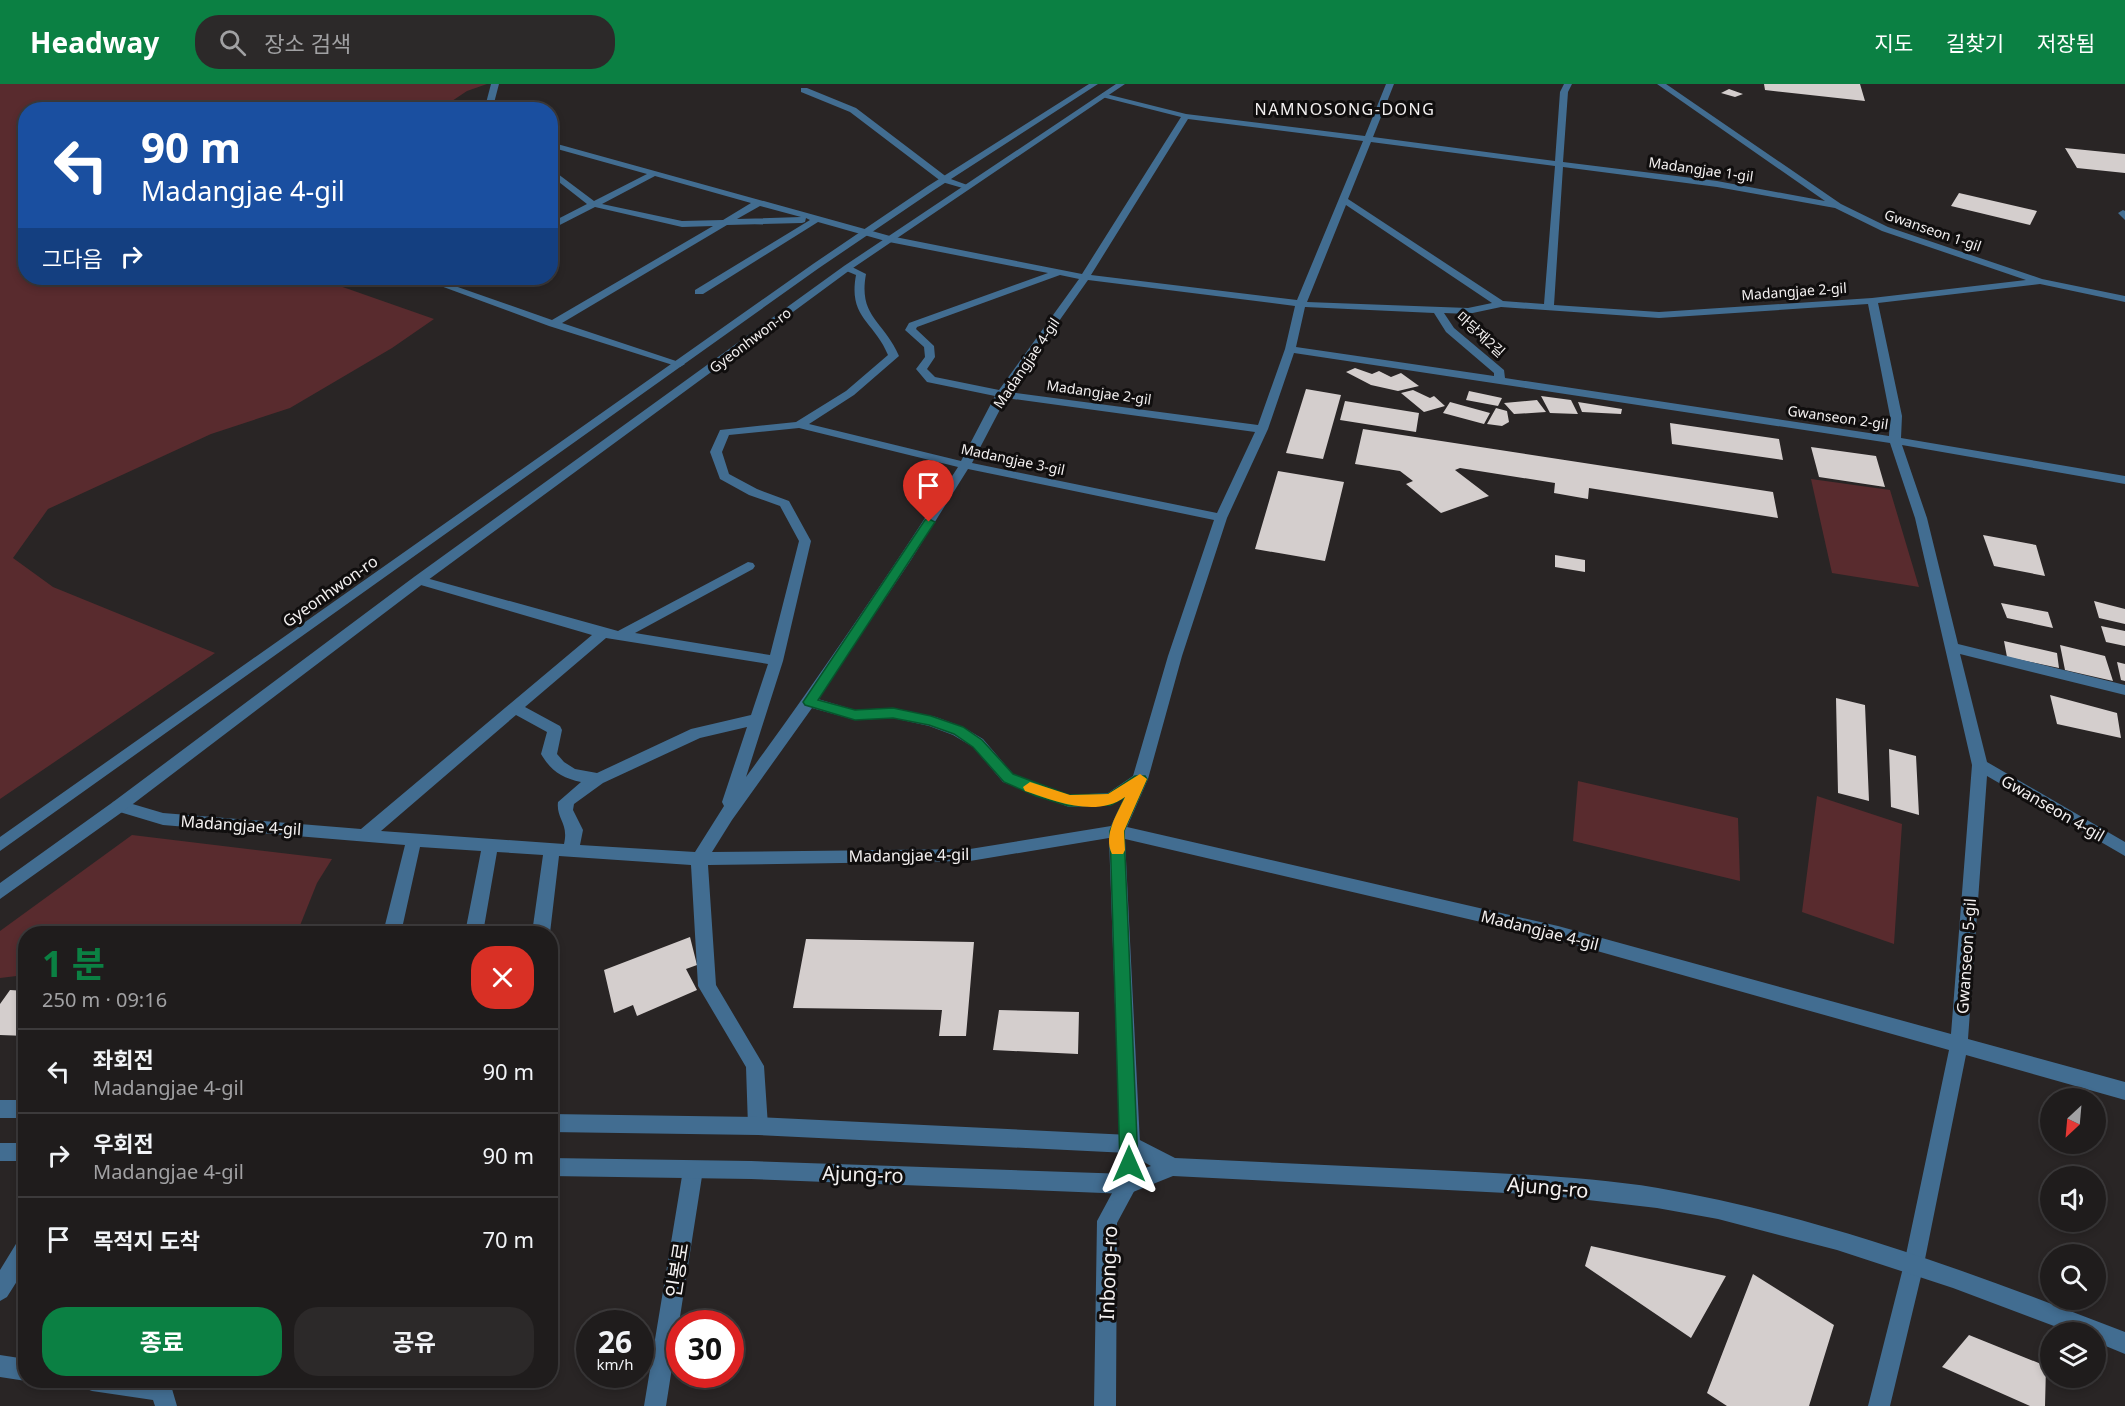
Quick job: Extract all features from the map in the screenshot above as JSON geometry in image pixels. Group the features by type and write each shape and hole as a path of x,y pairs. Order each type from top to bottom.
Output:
{"street":[{"path":"490,102 495,84"},
{"name":"Gyeonhwon-ro","path":"0,845 816,266 1094,84"},
{"name":"Gyeonhwon-ro","path":"0,892 119,806 419,580 847,268 1121,84"},
{"path":"1130,1144 1117,831 1140,779 1175,656 1221,518 1262,429 1290,349 1301,304 1390,84"},
{"name":"Gwanseon 1-gil","path":"1661,84 1838,206 1885,229 2040,281 2125,299"},
{"path":"1550,308 1566,88"},
{"path":"804,90 853,110 945,180 966,186"},
{"name":"Madangjae 1-gil","path":"1105,95 1186,116 1717,184 1838,206"},
{"name":"Madangjae 4-gil","path":"699,859 726,816 809,702 905,560 965,465 1002,394 1085,277 1186,116"},
{"path":"558,146 889,239"},
{"path":"558,223 655,173"},
{"path":"558,176 592,204 682,224 817,219"},
{"name":"Madangjae 2-gil","path":"1344,200 1501,304"},
{"path":"553,324 758,203"},
{"path":"699,292 817,219"},
{"name":"Madangjae 2-gil","path":"889,239 1085,277 1301,304 1437,310 1468,311 1501,304 1659,315 1872,301 2040,281"},
{"name":"Madangjae 3-gil","path":"799,425 850,393 894,356 889,341 859,308 856,289 861,274 847,268"},
{"name":"Madangjae 2-gil","path":"1060,272 913,325 910,330 929,346 930,357 921,369 931,380 1002,394 1262,429"},
{"path":"443,285 553,324 680,364"},
{"name":"Gwanseon 5-gil","path":"1872,301 1896,416 1895,440 1921,518 1980,765 1959,1044 1914,1264"},
{"name":"마당재2길","path":"1437,310 1450,330 1500,372 1498,381"},
{"path":"1290,349 1498,381"},
{"name":"Gwanseon 2-gil","path":"1498,381 1895,440 2125,480"},
{"name":"Madangjae 3-gil","path":"776,661 805,541 785,504 753,492 724,476 716,452 724,432 799,425 965,465 1221,518"},
{"path":"619,636 748,566"},
{"path":"419,580 603,633 776,661 726,816"},
{"path":"365,835 603,633"},
{"path":"1952,647 2125,690"},
{"path":"809,702 855,715 903,715 931,721 958,731 978,743 1008,778 1069,801 1111,799 1140,779"},
{"path":"514,708 555,730 549,754 555,765 565,773 598,779"},
{"path":"571,850 575,830 565,810 566,802 578,791 598,779 696,733 757,719"},
{"name":"Gwanseon 4-gil","path":"1980,765 2125,850"},
{"name":"Madangjae 4-gil","path":"119,806 163,819 414,840 699,859 970,855 1117,831 1558,933 1959,1044"},
{"path":"394,926 414,840"},
{"path":"475,926 490,845"},
{"path":"542,926 552,849"},
{"path":"699,859 707,986 755,1066 758,1126"},
{"path":"1959,1044 2125,1091"},
{"path":"0,1109 18,1109"},
{"name":"Ajung-ro","path":"558,1123 758,1126 1130,1144 1173,1167"},
{"name":"Inbong-ro","path":"1105,1406 1107,1221 1128,1184 1130,1144"},
{"path":"0,1152 18,1152"},
{"name":"Ajung-ro","path":"558,1167 751,1170 1128,1184 1173,1167 1554,1186 1657,1198 1761,1219 1837,1239 1994,1291 2125,1343"},
{"name":"인봉로","path":"655,1406 693,1170"},
{"path":"0,1290 18,1260"},
{"path":"1879,1406 1914,1264"},
{"path":"0,1366 18,1369"},
{"path":"148,1388 162,1390 166,1406"}],"shaded area":[{"path":"0,84 487,84 467,91 450,102 18,102 18,285 337,285 434,319 392,348 290,408 211,434 48,509 13,558 53,587 215,653 0,799"},
{"path":"1811,479 1890,490 1919,587 1832,573"},
{"path":"1578,781 1738,818 1740,881 1573,841"},
{"path":"1817,796 1902,824 1894,944 1802,912"},
{"path":"132,835 332,859 317,883 300,926 18,926 18,976 0,978 0,931"}],"building":[{"path":"1764,84 1860,84 1865,101 1765,90"},
{"path":"1729,89 1743,94 1735,97 1721,93"},
{"path":"2065,148 2125,154 2125,173 2077,168"},
{"path":"1959,193 2037,211 2030,225 1951,206"},
{"path":"1355,368 1372,374 1379,371 1391,377 1401,373 1419,386 1398,391 1371,385 1346,372"},
{"path":"1306,389 1341,395 1323,459 1286,453"},
{"path":"1413,390 1430,398 1434,396 1445,406 1424,412 1401,393"},
{"path":"1469,391 1502,398 1498,406 1466,400"},
{"path":"1541,396 1571,400 1578,414 1550,413"},
{"path":"1537,400 1546,412 1514,414 1504,403"},
{"path":"1345,401 1419,413 1416,432 1340,420"},
{"path":"1450,402 1490,413 1484,424 1443,413"},
{"path":"1578,402 1622,409 1621,414 1582,412"},
{"path":"1496,408 1507,411 1509,422 1502,426 1487,424"},
{"path":"1670,423 1779,439 1783,460 1672,444"},
{"path":"1363,429 1773,492 1778,518 1589,488 1588,499 1554,493 1555,483 1460,468 1455,470 1489,496 1441,513 1406,484 1413,481 1400,471 1355,464"},
{"path":"1811,447 1876,456 1885,487 1819,477"},
{"path":"1278,471 1344,482 1325,561 1255,549"},
{"path":"1983,535 2036,545 2045,576 1994,566"},
{"path":"1555,555 1585,560 1585,572 1555,567"},
{"path":"2094,601 2125,609 2125,624 2099,618"},
{"path":"2001,603 2048,612 2053,628 2007,618"},
{"path":"2101,626 2125,631 2125,646 2106,642"},
{"path":"2004,641 2057,653 2059,668 2007,657"},
{"path":"2060,645 2105,656 2113,681 2065,670"},
{"path":"2117,662 2125,664 2125,681 2121,680"},
{"path":"2050,695 2117,713 2121,738 2057,724"},
{"path":"1836,698 1865,705 1869,801 1838,793"},
{"path":"1889,749 1916,756 1919,815 1891,807"},
{"path":"690,937 697,965 686,969 697,990 637,1016 633,1005 614,1013 604,970"},
{"path":"806,939 974,942 966,1036 939,1036 942,1010 793,1008"},
{"path":"10,990 18,990 18,1036 0,1035 0,1004"},
{"path":"999,1010 1079,1012 1078,1054 993,1050"},
{"path":"1591,1246 1726,1276 1691,1338 1585,1266"},
{"path":"1753,1274 1834,1325 1809,1406 1727,1406 1707,1393"},
{"path":"1969,1335 2040,1364 2040,1388 2045,1388 2045,1406 2030,1406 1942,1367"}],"slow traffic":[{"path":"1030,787 1069,801 1111,799 1140,779 1117,831 1118,850"}],"district":[{"name":"NAMNOSONG-DONG","path":"1345,109"}],"route":[{"path":"929,522 809,702 855,715 893,713 931,721 958,731 978,743 1008,778 1069,801 1111,799 1140,779 1117,831 1129,1164"}]}
